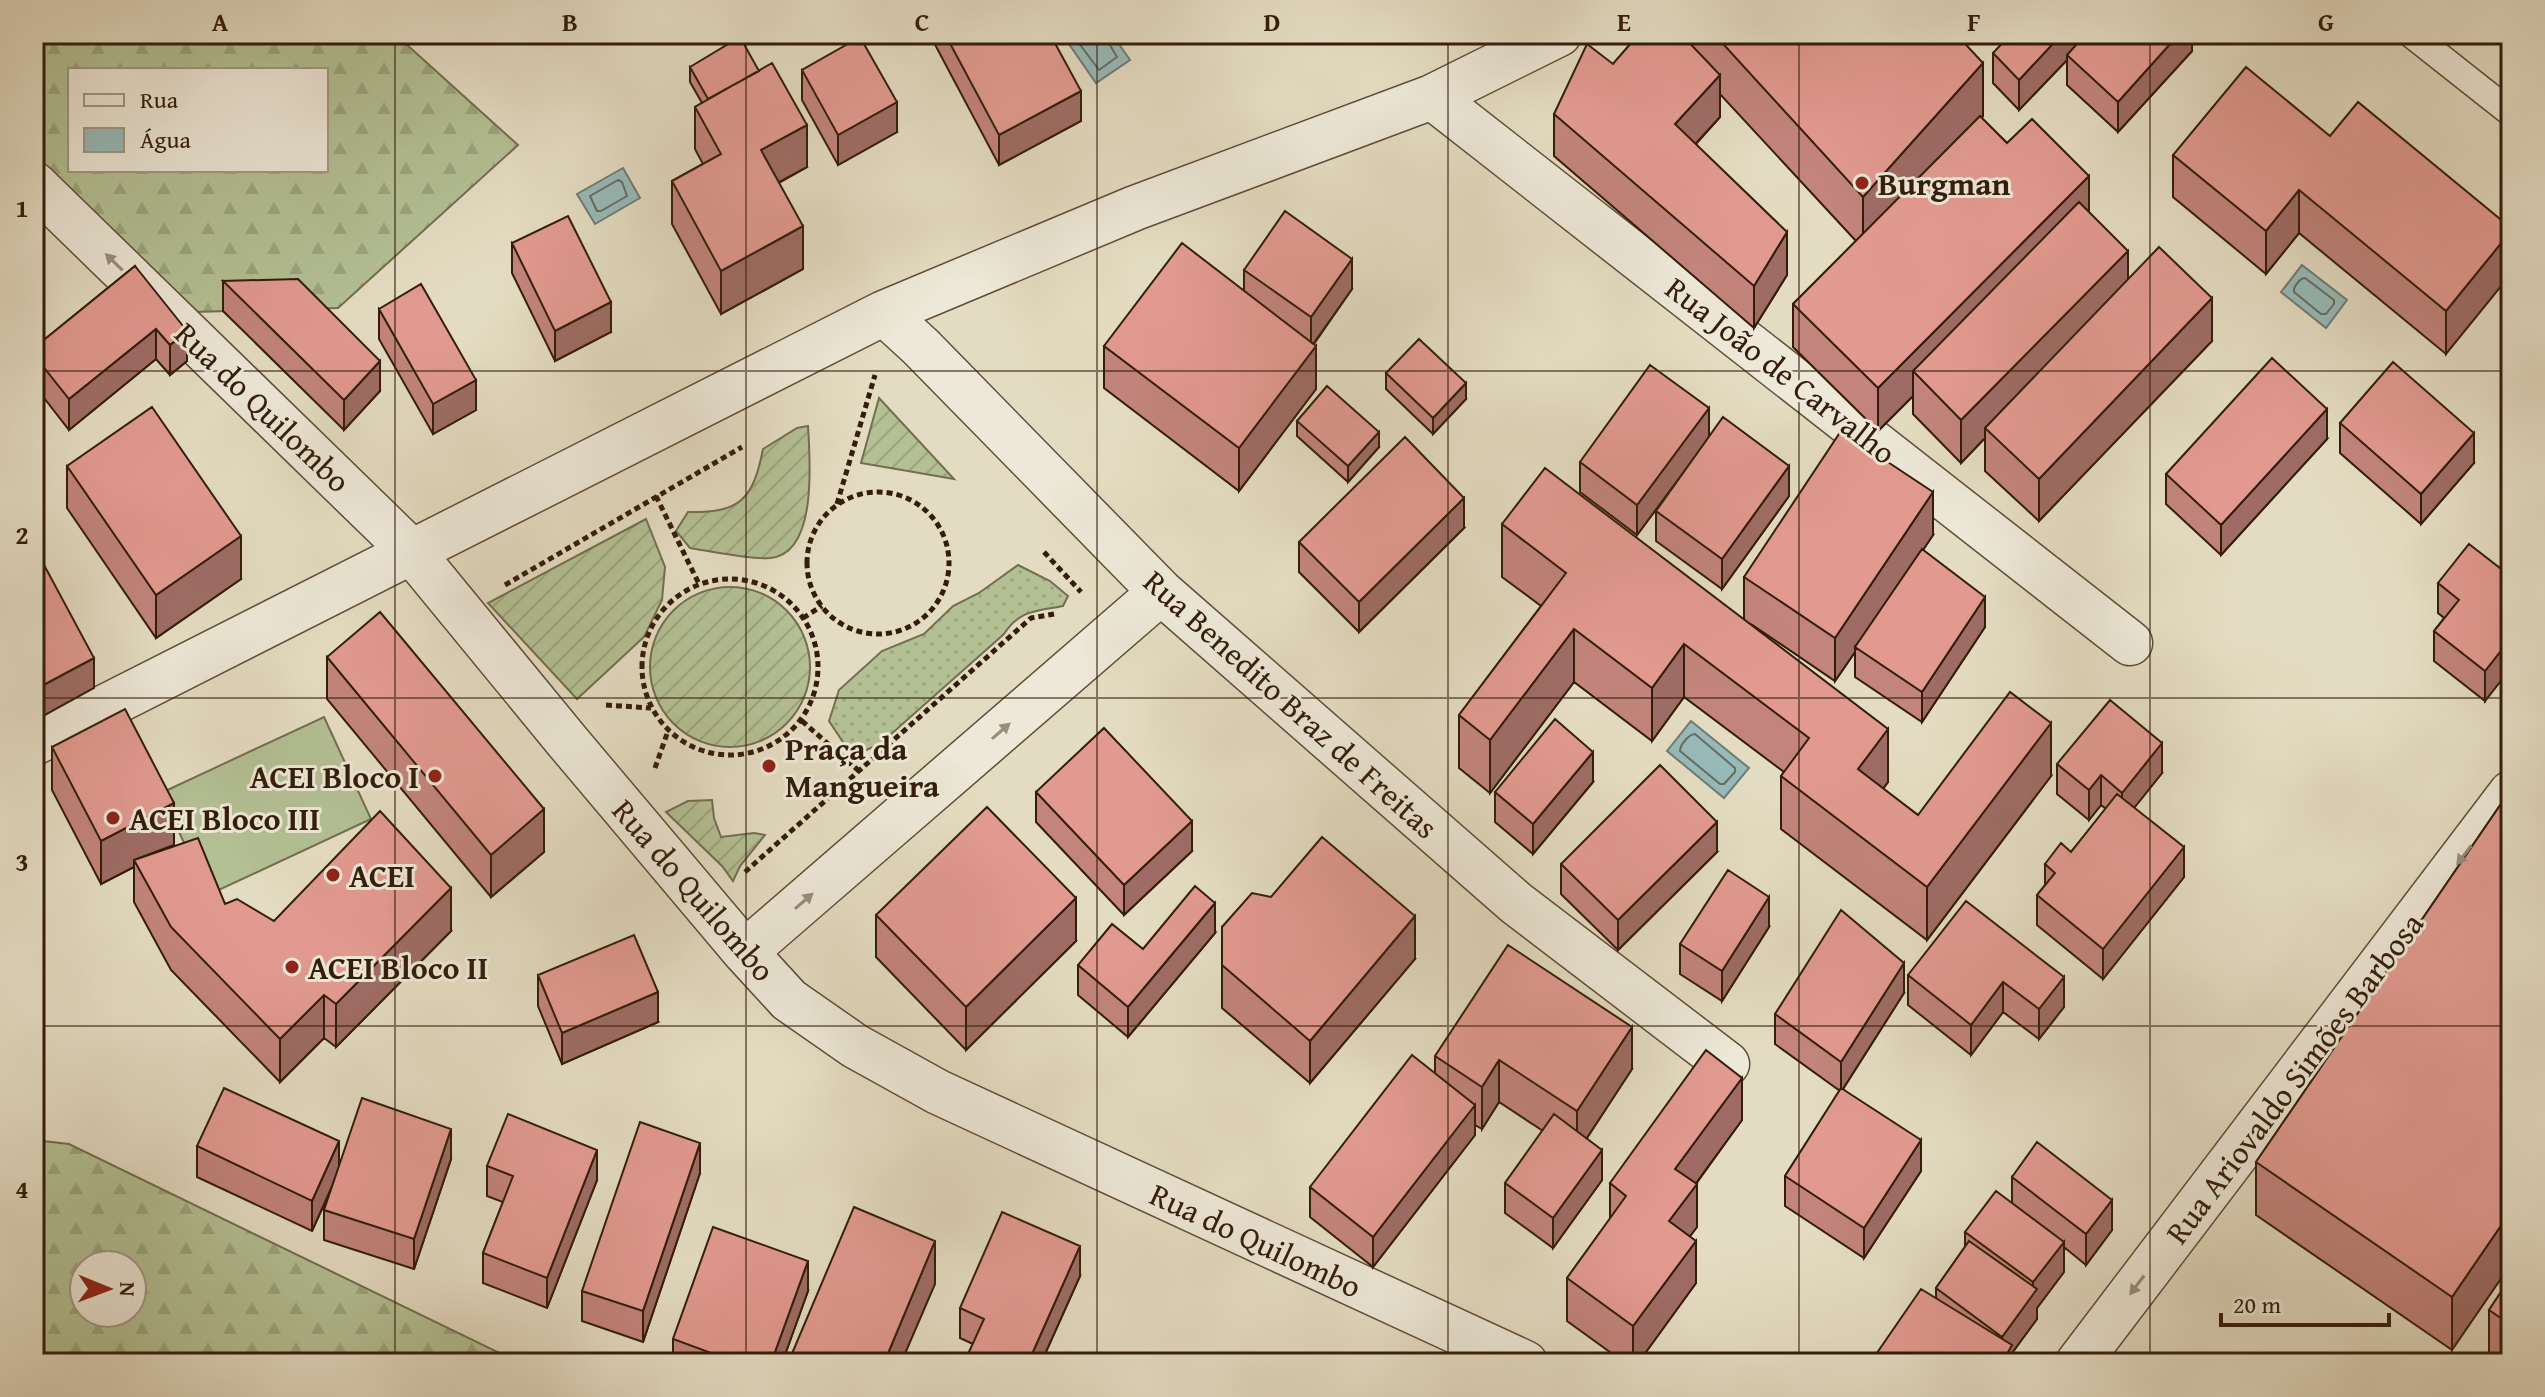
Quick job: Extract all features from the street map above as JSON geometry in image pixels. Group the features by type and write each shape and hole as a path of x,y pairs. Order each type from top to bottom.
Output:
{"street":[{"path":"34,743 884,313 1135,208 1432,97 1559,34"},
{"name":"Rua João de Carvalho","path":"1432,97 2130,643"},
{"name":"Rua do Quilombo","path":"34,184 411,551 567,741 789,1000 855,1046 938,1092 1525,1363"},
{"name":"Rua Benedito Braz de Freitas","path":"884,313 1161,592 1516,903 1727,1064"},
{"path":"745,952 1161,592"},
{"name":"Rua Ariovaldo Simões Barbosa","path":"2078,1363 2511,793"}],"lane":[{"path":"2411,34 2511,113"}],"path":[{"path":"863,378 877,371"},
{"path":"877,371 887,382"},
{"path":"836,506 877,371"},
{"path":"492,593 753,441"},
{"path":"869,492 892,493 915,501 932,517 944,537 949,560 946,583 936,604 919,621 898,631 875,634 852,630 831,617 822,606 808,577 807,554 814,531 836,506 847,498 869,492"},
{"path":"656,496 699,584"},
{"path":"1043,551 1085,596"},
{"path":"717,578 745,579 772,588 796,607 812,633 819,663 815,693 802,721 779,742 751,754 721,756 691,747 668,731 651,708 643,682 643,653 651,626 668,603 699,584 717,578"},
{"path":"803,618 822,606"},
{"path":"743,874 1031,618 1057,614"},
{"path":"597,705 651,708"},
{"path":"802,721 859,771"}],"green space":[{"path":"34,34 395,34 518,145 338,308 193,312 34,156"},
{"path":"879,398 954,479 861,463"},
{"path":"808,426 808,503 804,523 785,553 770,558 742,557 690,548 676,531 688,512 720,510 741,500 749,492 763,449 797,428"},
{"path":"646,519 665,567 662,600 644,637 577,699 488,603"},
{"path":"1018,565 1050,581 1068,596 1063,606 1029,613 1016,620 880,744 857,754 845,745 829,721 839,690 882,651 924,634 953,606 979,593"},
{"path":"730,587 761,593 787,610 804,636 810,667 804,698 787,724 761,741 730,747 699,741 673,724 656,698 650,667 656,636 673,610 699,593"},
{"path":"324,717 371,819 208,895 161,793"},
{"path":"712,800 721,837 754,833 765,835 740,866 733,881 722,866 666,812 688,801"},
{"path":"34,1140 69,1144 520,1363 34,1363"}],"water":[{"path":"1062,34 1112,34 1130,60 1096,83"},
{"path":"623,168 640,198 595,224 577,194"},
{"path":"2302,265 2347,300 2326,328 2281,292"},
{"path":"1691,721 1749,768 1724,798 1667,751"}],"building":[{"path":"945,34 1050,34 1081,91 999,135"},
{"path":"1639,34 1681,34 1720,75 1675,124 1787,232 1754,286 1554,114 1587,44 1613,64"},
{"path":"1714,34 1956,34 1983,63 1863,197"},
{"path":"2011,34 2062,34 2019,80 1993,53"},
{"path":"2086,34 2179,34 2118,102 2067,55"},
{"path":"740,37 759,71 708,99 690,67"},
{"path":"860,37 897,102 838,135 802,70"},
{"path":"772,63 807,125 761,150 803,226 721,271 672,181 721,154 695,107"},
{"path":"2246,67 2330,136 2358,102 2511,228 2446,311 2299,190 2266,231 2173,155"},
{"path":"1980,116 2007,143 2032,119 2089,176 1878,388 1793,304"},
{"path":"2079,202 2128,251 1961,420 1913,371"},
{"path":"1285,211 1352,259 1311,317 1244,270"},
{"path":"568,216 611,302 555,331 512,243"},
{"path":"1182,243 1316,346 1239,448 1104,346"},
{"path":"2159,247 2212,298 2039,479 1985,428"},
{"path":"135,266 187,331 170,345 156,329 69,399 34,355 34,348"},
{"path":"298,279 380,361 344,400 223,281"},
{"path":"421,284 476,380 433,404 379,309"},
{"path":"1419,339 1466,383 1433,418 1386,373"},
{"path":"2272,358 2327,409 2221,525 2166,474"},
{"path":"2393,362 2474,433 2421,494 2340,423"},
{"path":"1650,365 1709,408 1637,505 1580,462"},
{"path":"1327,386 1379,432 1348,466 1297,421"},
{"path":"152,407 241,536 156,595 67,466"},
{"path":"1723,417 1789,466 1722,559 1656,511"},
{"path":"1841,431 1933,492 1835,638 1744,577"},
{"path":"1405,437 1464,498 1359,602 1299,542"},
{"path":"1545,468 1888,729 1858,769 1918,815 2010,692 2051,723 1927,887 1781,776 1809,738 1684,644 1652,688 1574,629 1490,740 1459,715 1566,573 1502,524"},
{"path":"2469,544 2500,568 2511,555 2511,638 2485,671 2434,631 2459,600 2438,583"},
{"path":"1922,549 1985,597 1922,692 1855,647"},
{"path":"34,551 94,658 34,690"},
{"path":"380,612 544,809 491,855 327,657"},
{"path":"2110,700 2162,743 2122,793 2101,775 2089,790 2057,764"},
{"path":"125,709 174,803 101,841 52,747"},
{"path":"1555,719 1593,752 1533,824 1495,792"},
{"path":"1104,728 1192,821 1124,885 1036,792"},
{"path":"1660,765 1717,822 1618,920 1561,864"},
{"path":"2117,794 2184,847 2103,949 2037,895 2055,873 2045,864 2061,843 2071,852"},
{"path":"2503,801 2511,807 2511,1211 2452,1297 2256,1162"},
{"path":"987,807 1076,898 966,1007 876,915"},
{"path":"380,811 451,888 336,1004 324,995 280,1039 171,927 134,860 198,838 225,904 237,899 274,921"},
{"path":"1322,837 1415,916 1310,1041 1222,965 1222,927 1252,893 1271,897"},
{"path":"1728,870 1769,897 1722,971 1680,944"},
{"path":"1195,886 1215,903 1128,1007 1078,965 1112,924 1143,949"},
{"path":"1966,901 2064,977 2039,1009 2003,982 1971,1025 1908,975"},
{"path":"1841,910 1904,963 1841,1062 1775,1014"},
{"path":"634,935 658,992 562,1033 538,975"},
{"path":"1508,945 1632,1027 1577,1111 1499,1060 1482,1087 1435,1056"},
{"path":"1706,1050 1742,1078 1675,1169 1697,1184 1669,1221 1696,1241 1633,1326 1567,1278 1626,1196 1610,1183"},
{"path":"1412,1055 1475,1105 1373,1237 1310,1187"},
{"path":"224,1088 339,1141 312,1201 197,1146"},
{"path":"1841,1088 1921,1140 1864,1228 1785,1176"},
{"path":"362,1098 451,1129 414,1239 324,1210"},
{"path":"508,1114 597,1150 547,1278 483,1253 513,1176 487,1166"},
{"path":"1554,1114 1602,1150 1553,1218 1505,1183"},
{"path":"640,1122 700,1143 643,1311 582,1291"},
{"path":"2037,1142 2112,1200 2086,1234 2012,1177"},
{"path":"1996,1191 2064,1242 2033,1282 1965,1232"},
{"path":"854,1207 935,1241 884,1363 788,1363"},
{"path":"1002,1212 1080,1246 1028,1363 964,1363 984,1319 960,1308"},
{"path":"713,1227 808,1261 771,1363 738,1363 673,1339"},
{"path":"1969,1241 2037,1289 2002,1337 1936,1288"},
{"path":"2511,1277 2511,1325 2489,1310"},
{"path":"1921,1289 2012,1345 2002,1363 1870,1363"}],"place":[{"name":"Burgman","path":"1862,183"},
{"name":"Praça da Mangueira","path":"769,766"},
{"name":"ACEI Bloco I","path":"435,776"},
{"name":"ACEI Bloco III","path":"113,818"},
{"name":"ACEI","path":"333,875"},
{"name":"ACEI Bloco II","path":"292,967"}]}
